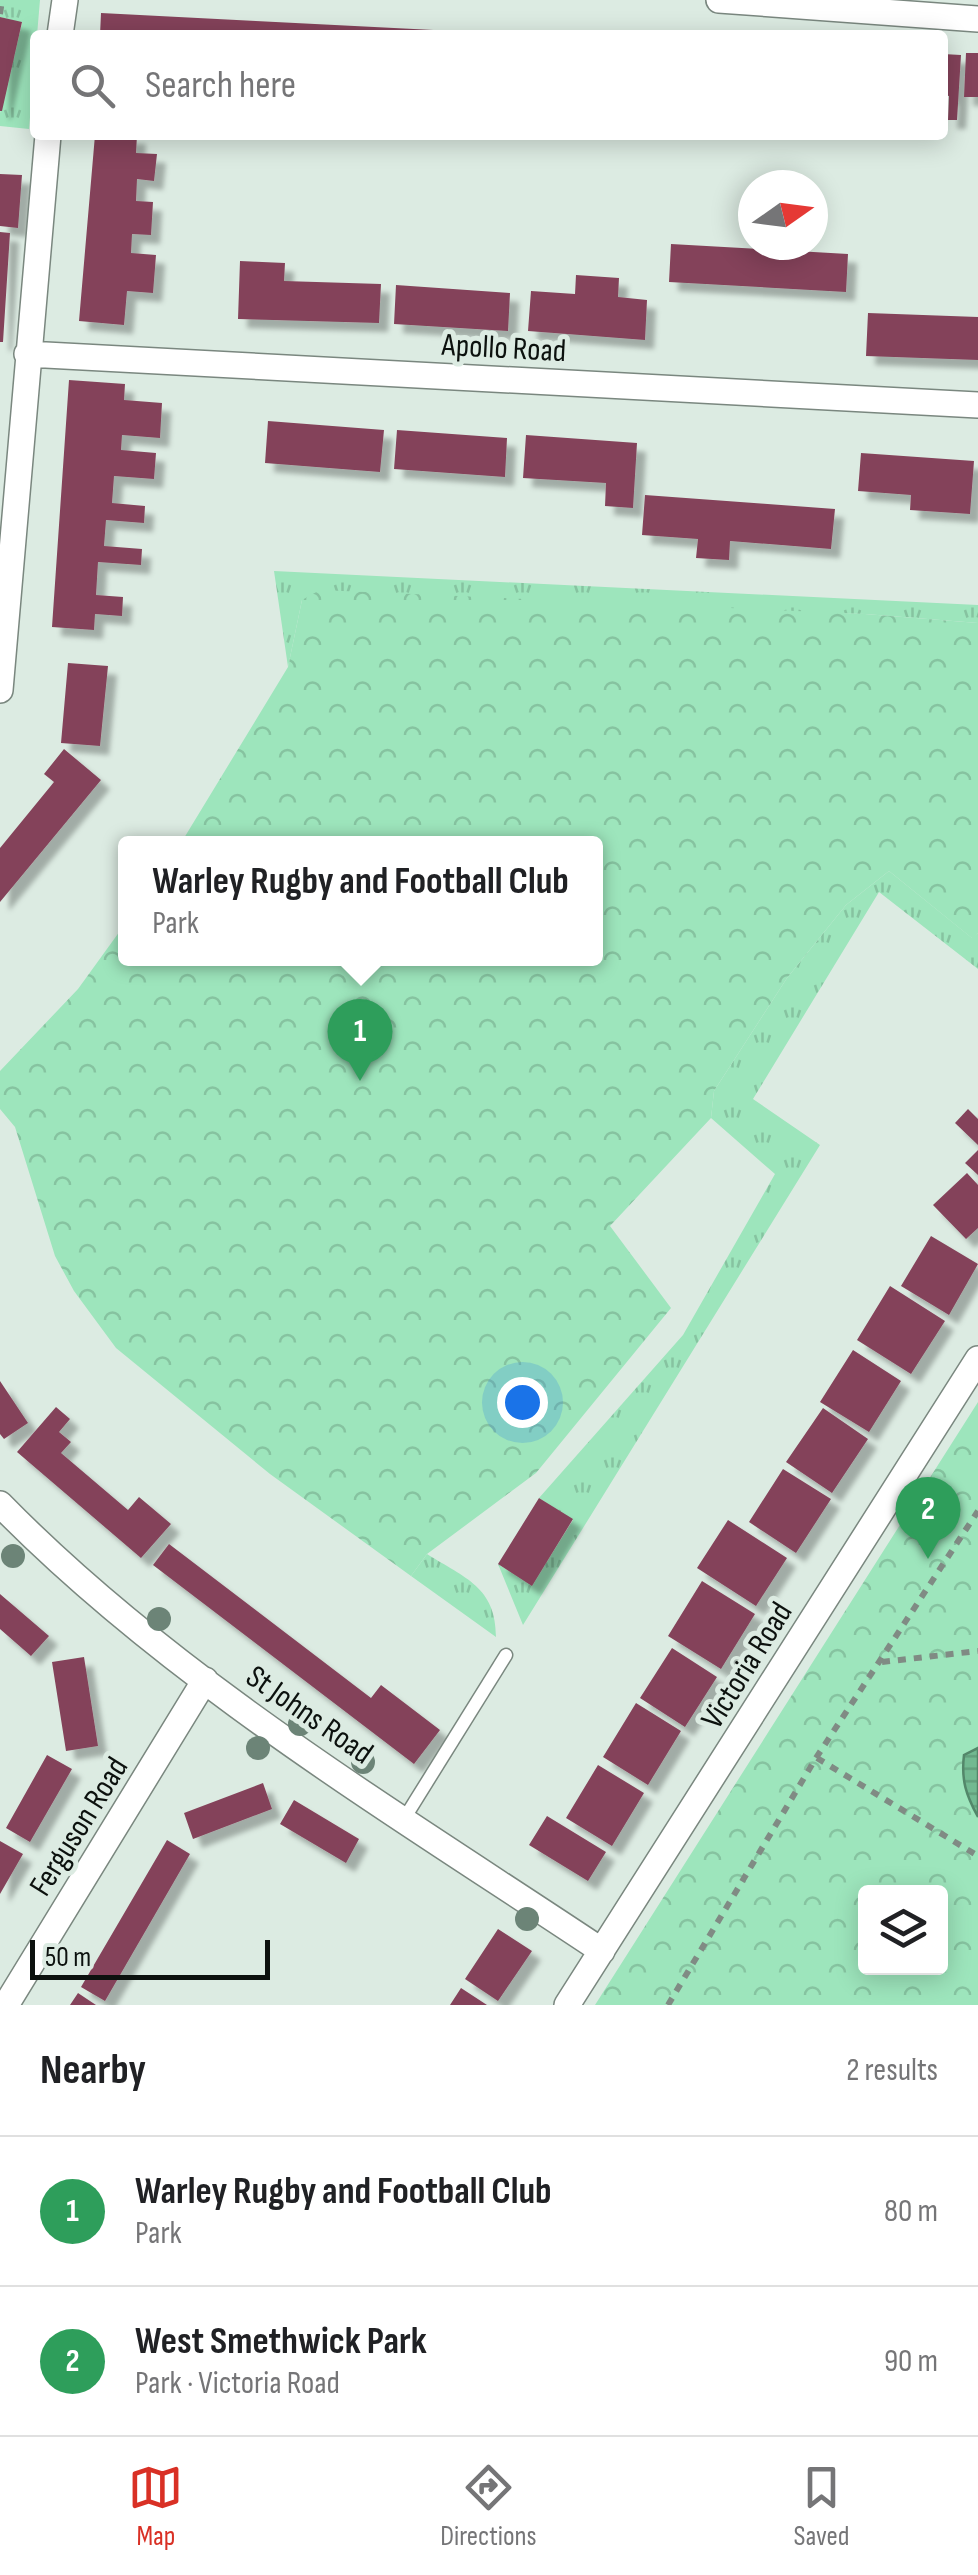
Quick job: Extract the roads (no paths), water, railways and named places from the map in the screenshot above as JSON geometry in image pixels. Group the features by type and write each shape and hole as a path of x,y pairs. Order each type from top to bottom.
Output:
{"street":[{"path":"61,30 65,0"},
{"path":"719,0 978,19"},
{"path":"0,690 48,140"},
{"name":"Apollo Road","path":"27,354 978,405"},
{"name":"Victoria Road","path":"567,2005 978,1359"},
{"name":"St Johns Road","path":"0,1504 61,1567 205,1680 602,1951"},
{"name":"Ferguson Road","path":"6,2005 205,1680"}],"lane":[{"path":"404,1819 506,1655"}],"place":[{"name":"Warley Rugby and Football Club","path":"360,1081"},
{"name":"West Smethwick Park","path":"928,1559"}]}
